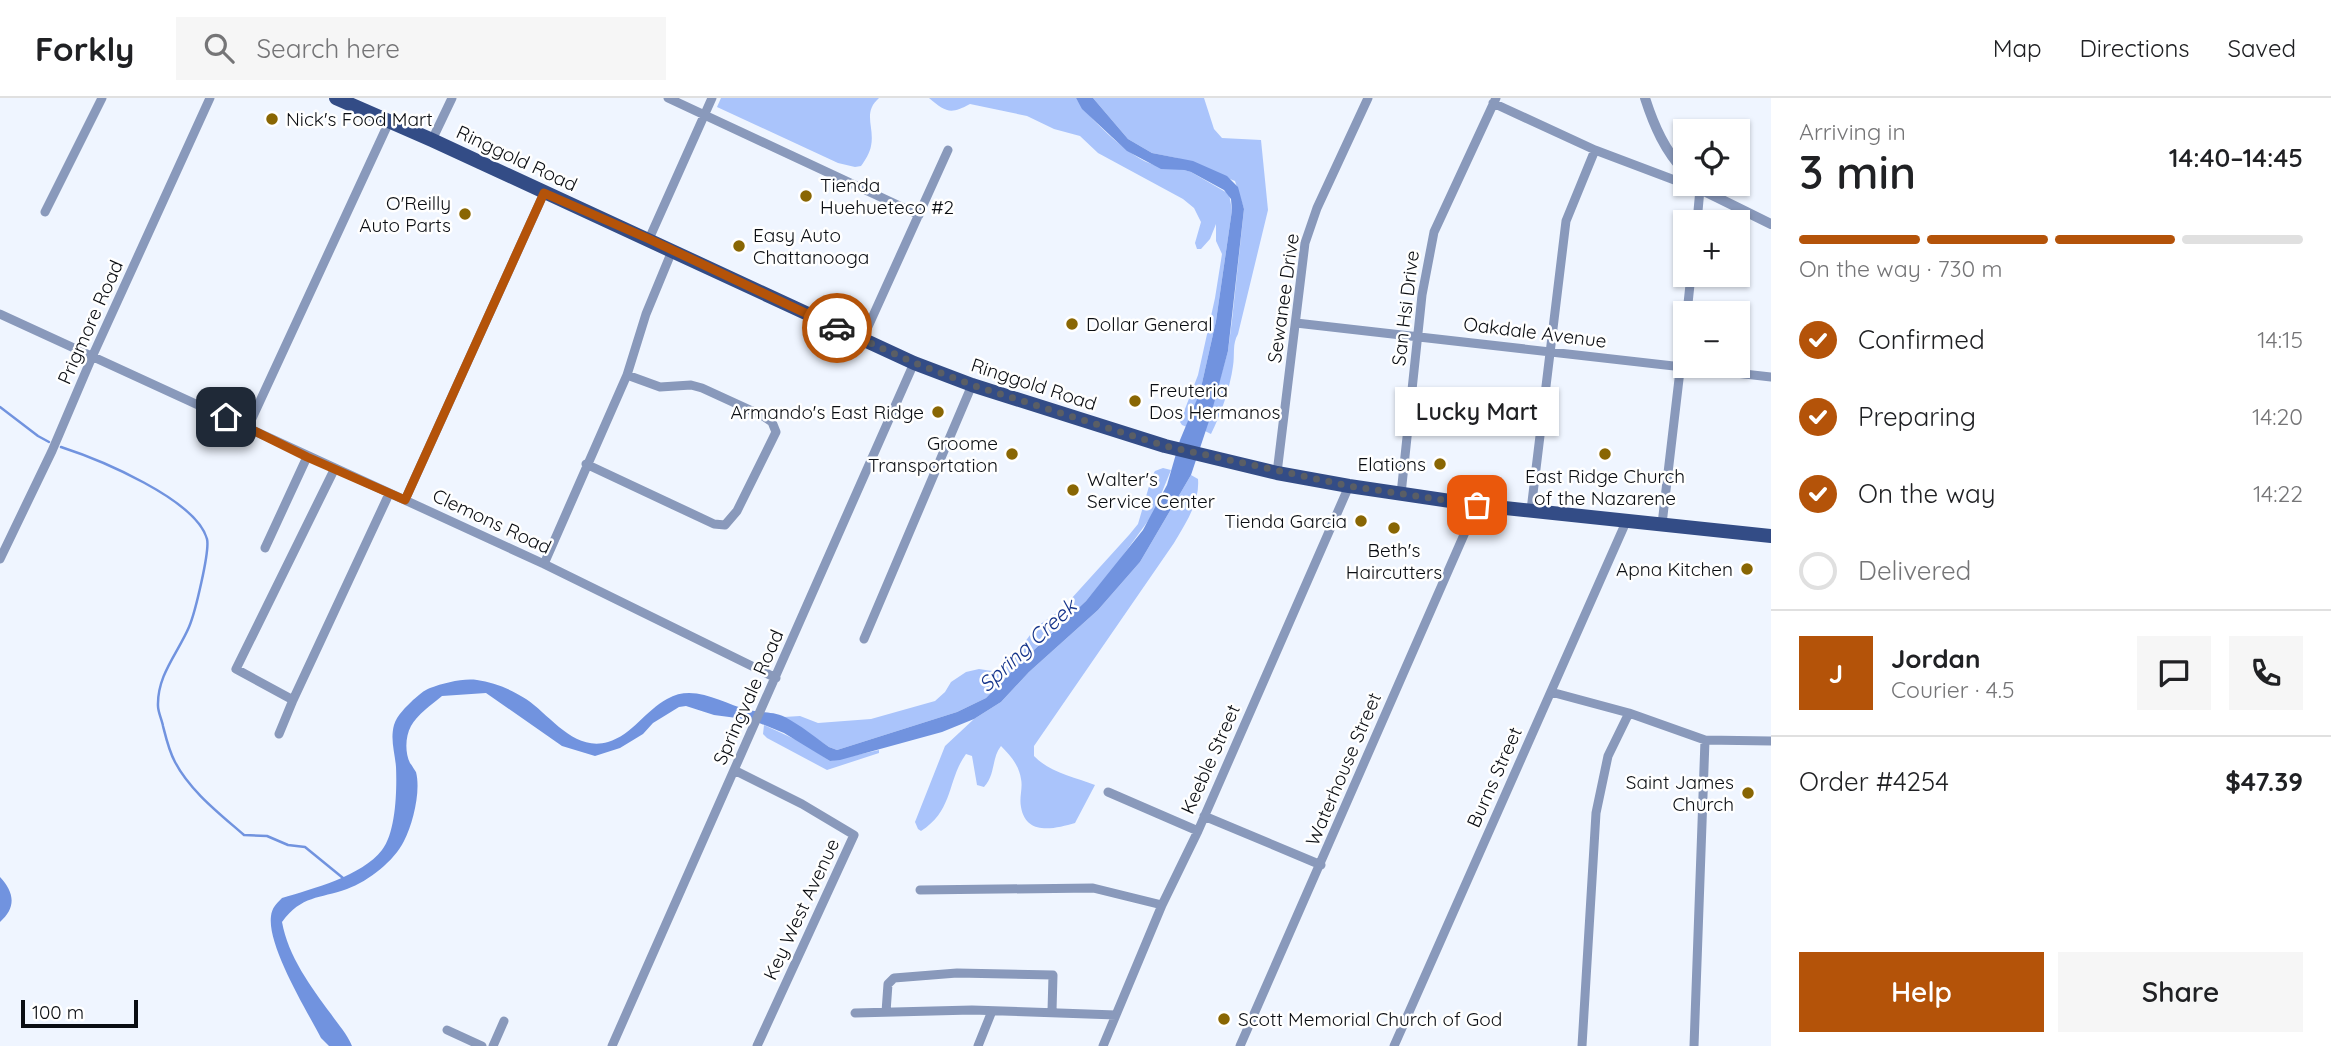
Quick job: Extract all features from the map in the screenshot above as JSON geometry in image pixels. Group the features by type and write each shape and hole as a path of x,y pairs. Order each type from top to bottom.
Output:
{"main road":[{"name":"Ringgold Road","path":"336,98 915,363 972,385 1165,446 1277,472 1401,494 1626,522 1771,536"}],"street":[{"path":"45,212 102,98"},
{"name":"Prigmore Road","path":"0,559 52,452 92,356 210,98"},
{"path":"432,140 452,98"},
{"path":"668,98 919,215"},
{"path":"649,239 712,98"},
{"name":"Sewanee Drive","path":"1277,472 1305,243 1317,208 1367,98"},
{"path":"1645,98 1661,139 1673,159"},
{"path":"1494,101 1595,150 1673,179"},
{"name":"San Hsi Drive","path":"1401,494 1427,263 1434,232 1494,101"},
{"path":"248,427 388,122"},
{"path":"862,340 948,150"},
{"path":"1531,510 1566,221 1595,150"},
{"path":"405,500 544,193"},
{"path":"1717,196 1771,224"},
{"path":"544,564 626,375 646,314 672,251"},
{"name":"Clemons Road","path":"0,314 544,564 776,678"},
{"name":"Oakdale Avenue","path":"1296,323 1673,366"},
{"name":"Springvale Road","path":"612,1046 915,363"},
{"path":"586,464 714,524 725,525 737,512 776,432 772,422 763,416 702,388 691,385 660,387 626,375"},
{"name":"Oakdale Avenue","path":"1750,375 1771,377"},
{"path":"1662,524 1680,378"},
{"path":"864,639 972,385"},
{"path":"265,548 307,457"},
{"path":"293,700 236,669 335,468"},
{"name":"Keeble Street","path":"1103,1046 1162,905 1198,831 1349,486"},
{"path":"279,734 389,494"},
{"name":"Waterhouse Street","path":"1240,1046 1477,505"},
{"name":"Burns Street","path":"1394,1046 1626,522"},
{"path":"1550,692 1629,713 1705,740 1771,741"},
{"path":"1583,1046 1596,813 1608,755 1629,713"},
{"path":"1694,1046 1705,740"},
{"name":"Key West Avenue","path":"734,770 802,804 854,835 757,1046"},
{"path":"1108,792 1198,831"},
{"path":"1204,816 1321,865"},
{"path":"920,890 1093,888 1162,905"},
{"path":"886,1012 888,984 894,978 957,974 1053,975 1052,1011"},
{"path":"855,1013 972,1010 1116,1015"},
{"path":"972,1010 985,1030"},
{"path":"978,1046 992,1011"},
{"path":"493,1046 504,1021"},
{"path":"447,1030 482,1046"}],"shaded area":[{"path":"721,98 879,98 871,109 870,151 861,166 838,163 717,107"},
{"path":"929,98 1076,98 1109,135 1140,159 1155,165 1191,172 1229,194 1232,210 1216,321 1200,392 1187,427 1180,422 1198,375 1222,254 1216,241 1216,224 1210,239 1201,249 1197,249 1195,243 1201,222 1194,208 1183,199 1098,153 1080,136 1054,129 1027,116 970,104 958,110 948,110"},
{"path":"1076,98 1093,98 1128,139 1152,153 1193,161 1227,176 1238,187 1244,209 1228,351 1210,418 1191,475 1140,562 1098,610 1029,672 1001,702 974,719 942,732 840,760 830,761 784,733 752,720 714,715 686,706 679,707 653,723 643,734 620,748 595,756 562,746 486,693 442,696 417,718 408,735 407,755 416,772 418,788 413,817 400,848 380,870 364,881 304,902 282,922 289,947 301,971 352,1046 329,1046 321,1038 281,961 271,929 272,913 282,898 322,886 349,874 382,850 390,833 395,810 394,725 405,708 426,690 466,680 496,685 526,699 573,737 596,744 617,739 667,699 688,693 698,694 749,710 780,715 837,750 957,712 986,698 1086,601 1143,530 1167,485 1180,440 1200,392 1216,321 1232,210 1231,199 1224,190 1191,172 1161,169 1127,151 1082,109"},
{"path":"1093,98 1204,98 1214,129 1222,138 1261,140 1268,210 1235,342 1230,383 1211,434 1205,431 1228,351 1244,209 1235,181 1177,158 1152,153 1128,139"},
{"path":"1163,468 1171,470 1153,514 1116,565 1086,601 986,698 957,712 837,750 784,717 800,716 818,723 871,719 935,701 951,682 966,672 979,669 1004,670 1036,627 1061,610 1138,524 1152,476 1155,471"},
{"path":"1191,475 1198,479 1197,496 1183,528 1034,746 1034,756 1040,762 1062,774 1095,785 1075,823 1042,828 1029,823 1021,807 1018,769 1001,746 984,787 977,785 972,756 966,754 939,814 921,831 918,829 915,822 945,746 974,719 1001,702 1029,672 1098,610 1140,562"},
{"path":"764,725 803,743 830,761 879,750 879,753 827,770 767,738 763,734"},
{"path":"0,877 9,889 12,900 9,911 0,922"}],"waterway":[{"path":"0,407 49,442"},
{"path":"61,447 121,471 166,495 199,524 207,539 204,568 192,620 164,674 159,695 158,708 168,744 181,773 206,802 244,835 267,836 288,845 305,847 343,878"}],"way so far":[{"path":"837,328 972,385 1165,446 1349,486 1477,505"}],"place":[{"name":"Nick's Food Mart","path":"272,119"},
{"name":"Tienda Huehueteco #2","path":"806,196"},
{"name":"O'Reilly Auto Parts","path":"465,214"},
{"name":"Easy Auto Chattanooga","path":"739,246"},
{"name":"Dollar General","path":"1072,324"},
{"name":"Freuteria Dos Hermanos","path":"1135,401"},
{"name":"Armando's East Ridge","path":"938,412"},
{"name":"Groome Transportation","path":"1012,454"},
{"name":"East Ridge Church of the Nazarene","path":"1605,454"},
{"name":"Elations","path":"1440,464"},
{"name":"Walter's Service Center","path":"1073,490"},
{"name":"Lucky Mart","path":"1477,505"},
{"name":"Tienda Garcia","path":"1361,521"},
{"name":"Beth's Haircutters","path":"1394,528"},
{"name":"Apna Kitchen","path":"1747,569"},
{"name":"Saint James Church","path":"1748,793"},
{"name":"Scott Memorial Church of God","path":"1224,1019"}],"route":[{"path":"226,417 307,457 405,500 544,193 649,239 837,328"}],"water label":[{"name":"Spring Creek","path":"1027,645"}]}
